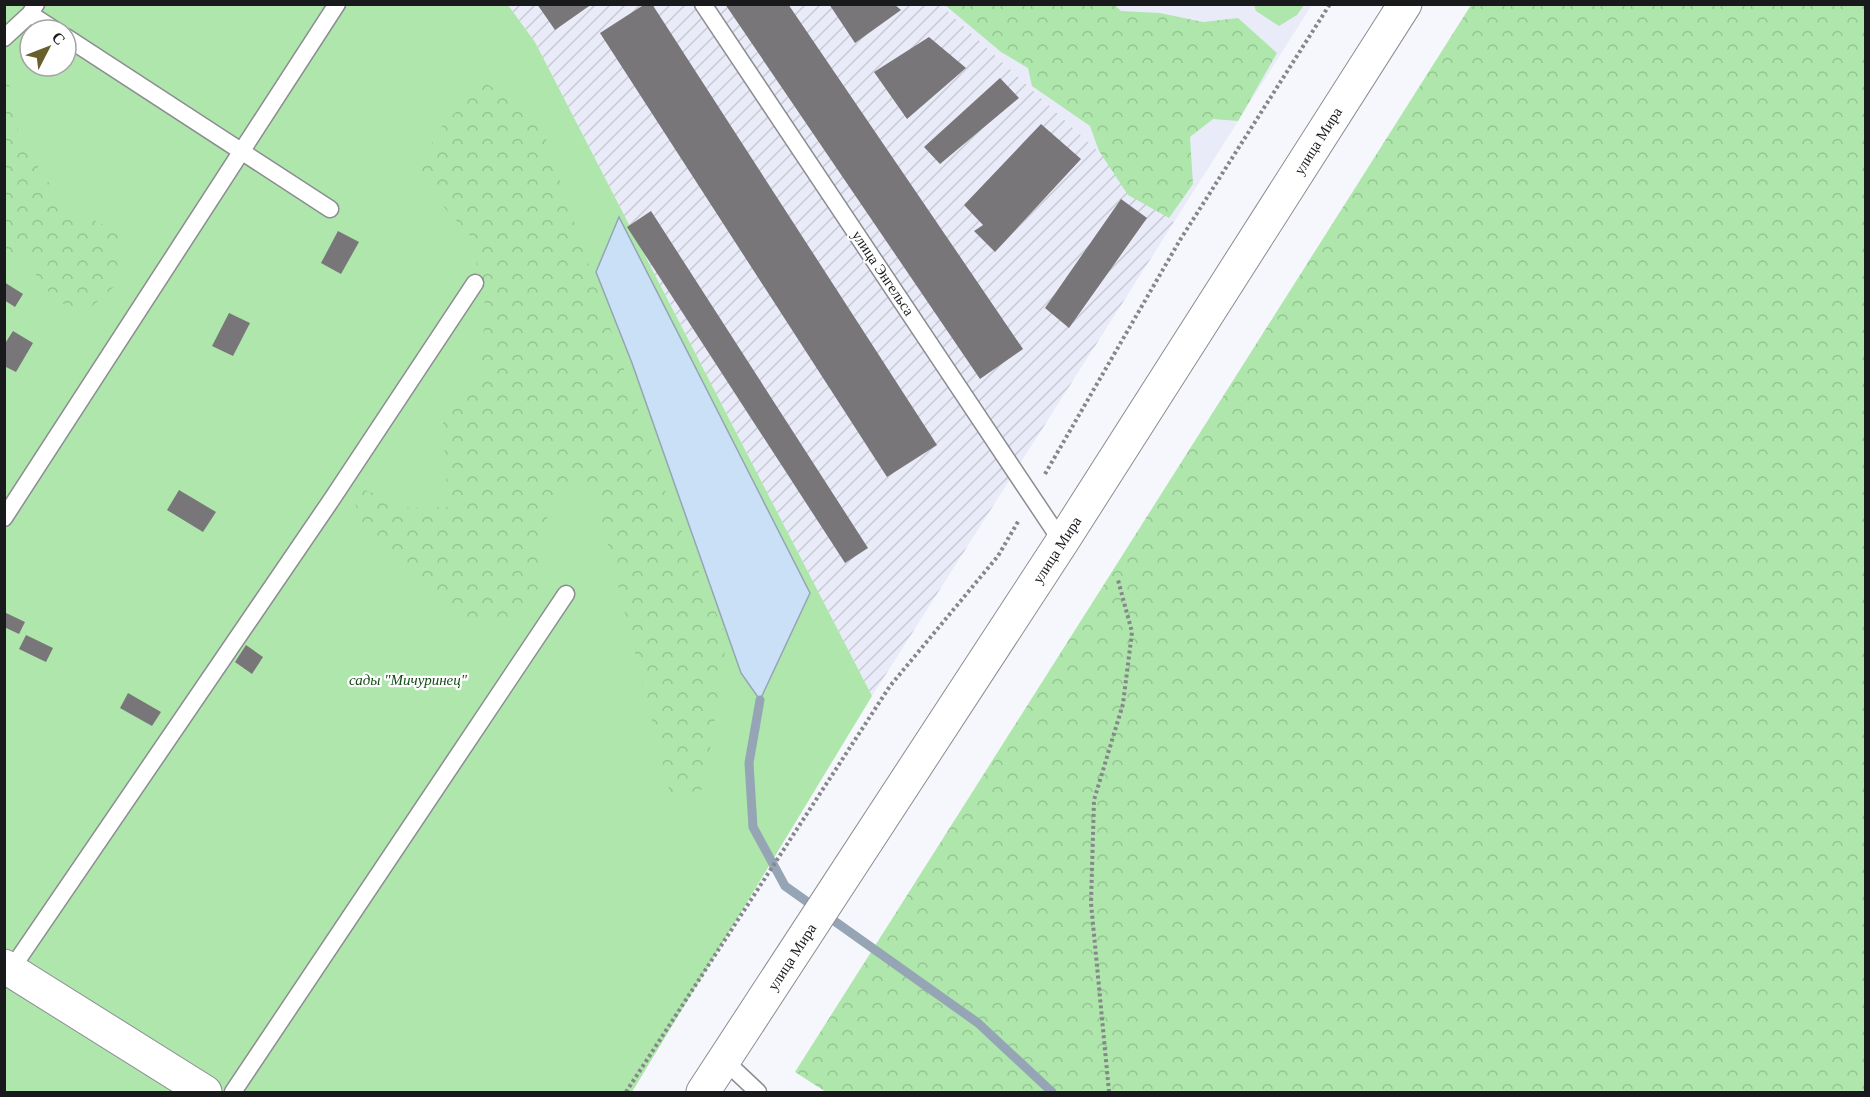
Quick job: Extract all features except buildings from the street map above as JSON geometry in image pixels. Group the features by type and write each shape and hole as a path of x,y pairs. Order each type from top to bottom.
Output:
{"main road":[{"name":"улица Мира","path":"703,1092 1062,542 1405,4"},
{"path":"7,972 204,1092"}],"lane":[{"path":"4,518 337,4"},
{"name":"улица Энгельса","path":"703,4 1062,542"},
{"path":"4,38 33,9"},
{"path":"78,45 330,209"},
{"path":"7,972 332,499 475,283"},
{"path":"233,1092 566,594"},
{"path":"724,1060 758,1092"}],"path":[{"path":"1039,485 1180,240 1330,4"},
{"path":"626,1092 890,686 998,556 1021,515"},
{"path":"1108,1092 1091,903 1094,800 1123,704 1132,632 1118,580"}],"shaded area":[{"path":"508,5 941,5 1174,222 872,696 535,42"},
{"path":"941,5 1312,5 1174,222"}],"green space":[{"path":"1254,4 1304,5 1297,15 1279,26 1256,11"},
{"name":"сады \"Мичуринец\"","path":"5,5 508,5 535,42 872,696 632,1092 5,1092"},
{"path":"945,5 1115,5 1121,11 1160,13 1203,22 1238,18 1277,53 1238,121 1213,119 1190,137 1193,184 1169,218 1128,195 1099,151 1090,126 1032,86 1028,68 1001,52"},
{"path":"1471,5 1865,5 1865,1092 826,1092 795,1072"},
{"path":"7,71 20,140 63,204 123,235 117,284 88,310 56,302 21,254 5,257 4,75"},
{"path":"485,83 538,115 667,496 727,639 704,789 671,797 593,485 558,494 539,536 538,599 512,628 475,623 407,567 362,523 348,483 409,508 448,507 442,406 479,373 486,309 471,237 415,175 440,128"}],"water":[{"path":"619,217 810,593 760,700 741,673 632,363 596,272"}],"waterway":[{"path":"760,700 749,763 753,827 785,886 978,1023 1052,1092"}]}
